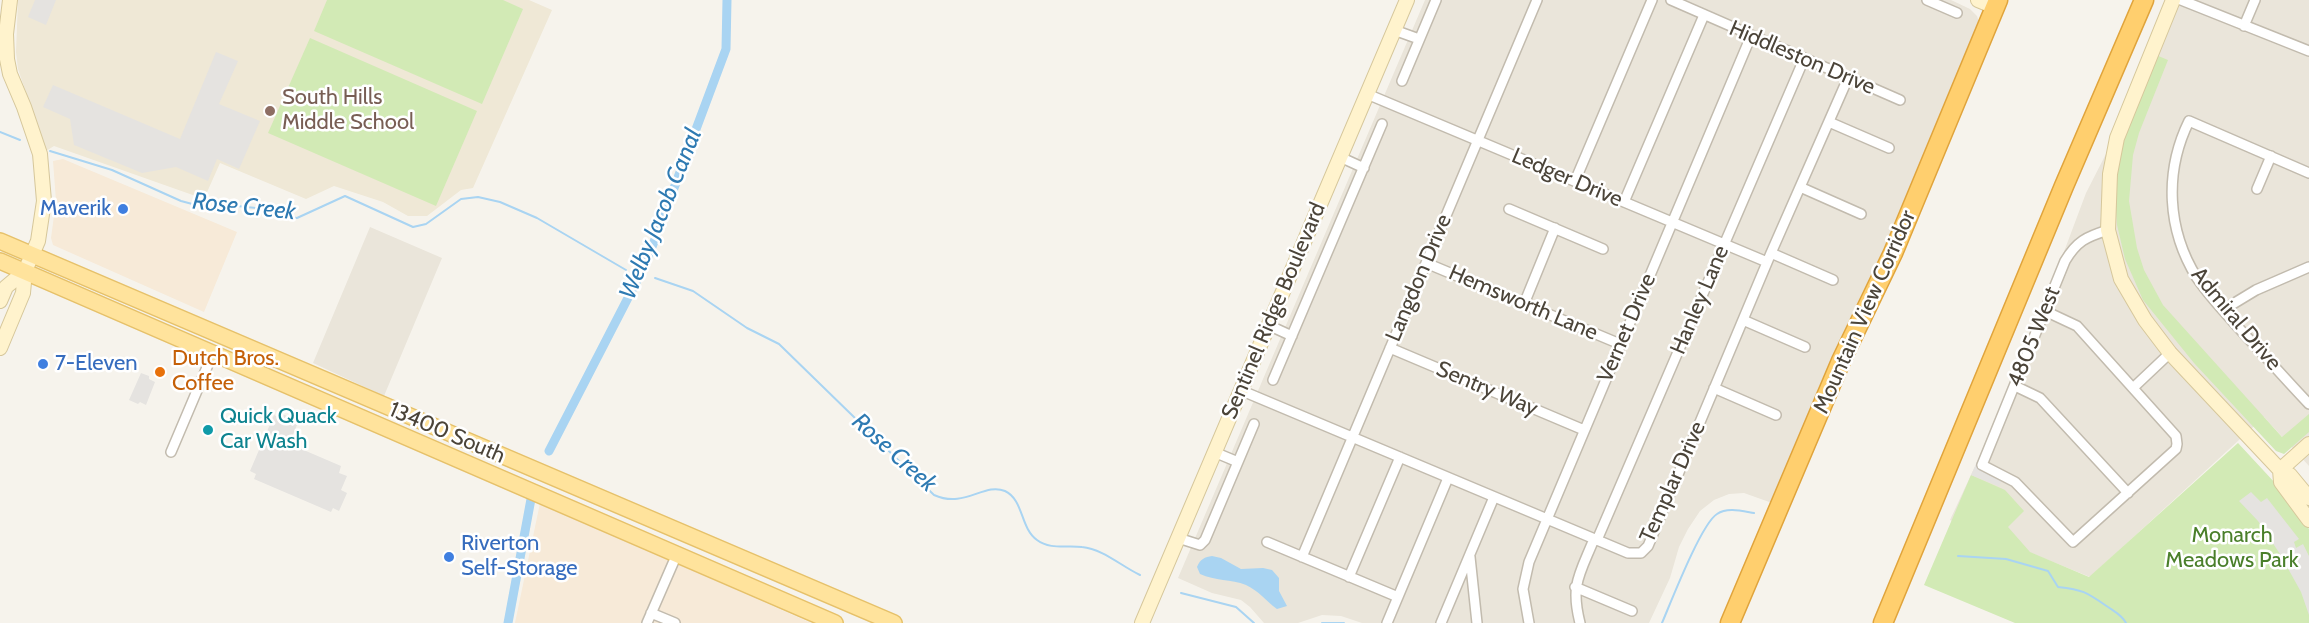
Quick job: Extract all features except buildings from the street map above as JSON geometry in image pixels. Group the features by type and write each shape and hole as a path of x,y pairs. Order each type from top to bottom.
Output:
{"highway":[{"path":"1883,623 2064,186 2144,0"},
{"name":"Mountain View Corridor","path":"1730,623 1836,372 1893,253 1997,4"}],"main road":[{"name":"13400 South","path":"0,242 894,623"},
{"name":"13400 South","path":"0,261 835,623"}],"street":[{"path":"0,348 23,293 25,272 38,238 43,213 43,171 31,128 5,75 10,0"},
{"name":"Sentinel Ridge Boulevard","path":"1142,623 1407,0"},
{"path":"1402,81 1436,0"},
{"name":"Langdon Drive","path":"1302,557 1537,0"},
{"path":"1575,181 1652,0"},
{"name":"Hiddleston Drive","path":"1671,0 1900,100"},
{"path":"1927,0 1957,13"},
{"path":"1977,0 1997,4"},
{"path":"2173,0 2117,138 2109,174 2109,230 2124,286 2145,320 2170,353 2280,470 2290,475 2309,498"},
{"path":"2181,0 2309,51"},
{"path":"2244,26 2255,0"},
{"path":"1624,202 1704,15"},
{"path":"1394,30 1419,39"},
{"name":"Vernet Drive","path":"1529,623 1524,597 1526,572 1546,519 1751,36"},
{"name":"Hanley Lane","path":"1580,623 1575,604 1575,587 1804,59"},
{"name":"Templar Drive","path":"1240,390 1596,540 1628,553 1638,554 1646,549 1848,78"},
{"name":"Ledger Drive","path":"1367,94 1724,244 1833,280"},
{"name":"Admiral Drive","path":"2271,156 2189,121 2174,165 2172,191 2174,220 2182,249 2207,292 2309,404"},
{"path":"1829,122 1889,148"},
{"path":"1273,380 1382,124"},
{"path":"2257,189 2271,156 2309,172"},
{"path":"1340,157 1364,168"},
{"path":"1800,187 1861,214"},
{"path":"1509,209 1603,249"},
{"path":"1524,304 1555,228"},
{"name":"4805 West","path":"2109,230 2084,239 2074,247 2065,261 1982,465 2015,482 2073,542 2128,493"},
{"name":"Hemsworth Lane","path":"1426,263 1620,344"},
{"path":"2223,310 2256,290 2308,269"},
{"path":"0,301 6,287 25,272"},
{"path":"2015,386 2040,398 2128,493 2176,450 2178,444 2176,436 2077,326 2045,311"},
{"path":"1743,320 1805,347"},
{"path":"1268,325 1292,336"},
{"name":"Sentry Way","path":"1390,348 1584,430"},
{"path":"171,452 213,353"},
{"path":"2134,387 2170,353"},
{"path":"1714,388 1776,415"},
{"path":"1178,538 1200,544 1205,540 1254,424"},
{"path":"2280,470 2309,444"},
{"path":"1214,452 1238,462"},
{"path":"1349,577 1400,457"},
{"path":"2280,470 2282,482 2309,520"},
{"path":"1387,623 1448,477"},
{"path":"1441,623 1494,497"},
{"path":"1267,542 1398,597"},
{"path":"647,623 677,554"},
{"path":"1469,555 1477,623"},
{"path":"1575,587 1632,611"},
{"path":"651,613 675,623"}],"shaded area":[{"name":"South Hills Middle School","path":"18,0 529,0 552,10 473,188 461,190 427,216 408,216 383,202 334,186 306,199 220,163 204,199 54,146 46,151 18,69 16,52"},
{"path":"35,0 56,0 46,25 28,17"},
{"path":"1425,0 1951,0 1970,9 1977,16 1979,22 1890,240 1800,434 1772,503 1744,493 1729,494 1714,500 1700,511 1679,547 1670,578 1649,623 1362,623 1341,616 1322,615 1298,623 1264,623 1241,600 1212,593 1178,578"},
{"path":"2179,0 2309,0 2309,466 2264,417 2090,577 1950,520 1977,462 2086,193 2156,56"},
{"path":"216,52 238,61 219,104 260,121 239,169 217,159 208,181 176,167 142,173 74,145 70,119 43,107 53,85 180,139"},
{"path":"63,159 237,232 204,312 53,245 51,238 56,201 53,161"},
{"path":"370,227 442,258 384,396 313,363"},
{"path":"141,373 149,376 149,379 155,382 146,405 129,400"},
{"path":"282,414 292,418 291,422 297,425 288,446 285,444 283,449 289,451 292,445 341,466 339,473 347,476 341,490 347,493 339,511 333,508 331,512 254,479 256,474 250,471 274,415 280,418"},
{"path":"1977,462 2004,475 1999,486 1971,475"},
{"path":"2251,492 2261,502 2267,498 2299,539 2294,542 2296,548 2303,544 2309,556 2309,615 2301,592 2280,554 2258,521 2239,501"},
{"path":"540,503 811,623 515,623"}],"green space":[{"path":"327,0 503,0 523,9 482,104 314,31"},
{"path":"310,38 477,111 436,206 268,133"},
{"path":"2156,55 2168,60 2139,133 2133,155 2129,201 2137,248 2144,270 2163,305 2282,437 2309,414 2309,432 2284,454 2276,451 2194,363 2143,300 2125,259 2117,225 2115,196 2120,148"},
{"name":"Monarch Meadows Park","path":"2238,443 2276,484 2309,529 2309,623 2015,623 1924,585 1971,475 2005,490 2024,511 2008,527 2030,552 2089,577"}],"water":[{"path":"1212,556 1221,558 1241,569 1272,570 1279,578 1279,591 1287,606 1277,609 1251,587 1200,574 1197,567 1200,562"}],"waterway":[{"name":"Welby Jacob Canal","path":"549,451 646,263 726,49 727,0"},
{"name":"Rose Creek","path":"0,132 20,140"},
{"name":"Rose Creek","path":"50,151 112,170 181,201 211,209 237,206 297,218 345,196 413,227 426,224 461,199 478,197 500,202 537,218 626,270"},
{"name":"Rose Creek","path":"655,278 693,291 747,328 779,344 934,495 955,499 989,490 1005,491 1016,501 1028,529 1037,540 1053,546 1090,548 1140,575"},
{"name":"Welby Jacob Canal","path":"508,623 531,499"},
{"name":"Rose Creek","path":"1662,623 1687,564 1710,521 1717,514 1725,511 1754,513"},
{"name":"Rose Creek","path":"1958,556 2006,559 2048,571 2058,587 2089,595 2118,614 2126,623"},
{"name":"Rose Creek","path":"1181,593 1236,607 1254,623"},
{"name":"Rose Creek","path":"1322,623 1344,623"}],"place":[{"name":"South Hills Middle School","path":"270,111"},
{"name":"Maverik","path":"123,209"},
{"name":"7-Eleven","path":"43,364"},
{"name":"Dutch Bros. Coffee","path":"160,372"},
{"name":"Quick Quack Car Wash","path":"208,430"},
{"name":"Riverton Self-Storage","path":"449,557"}]}
